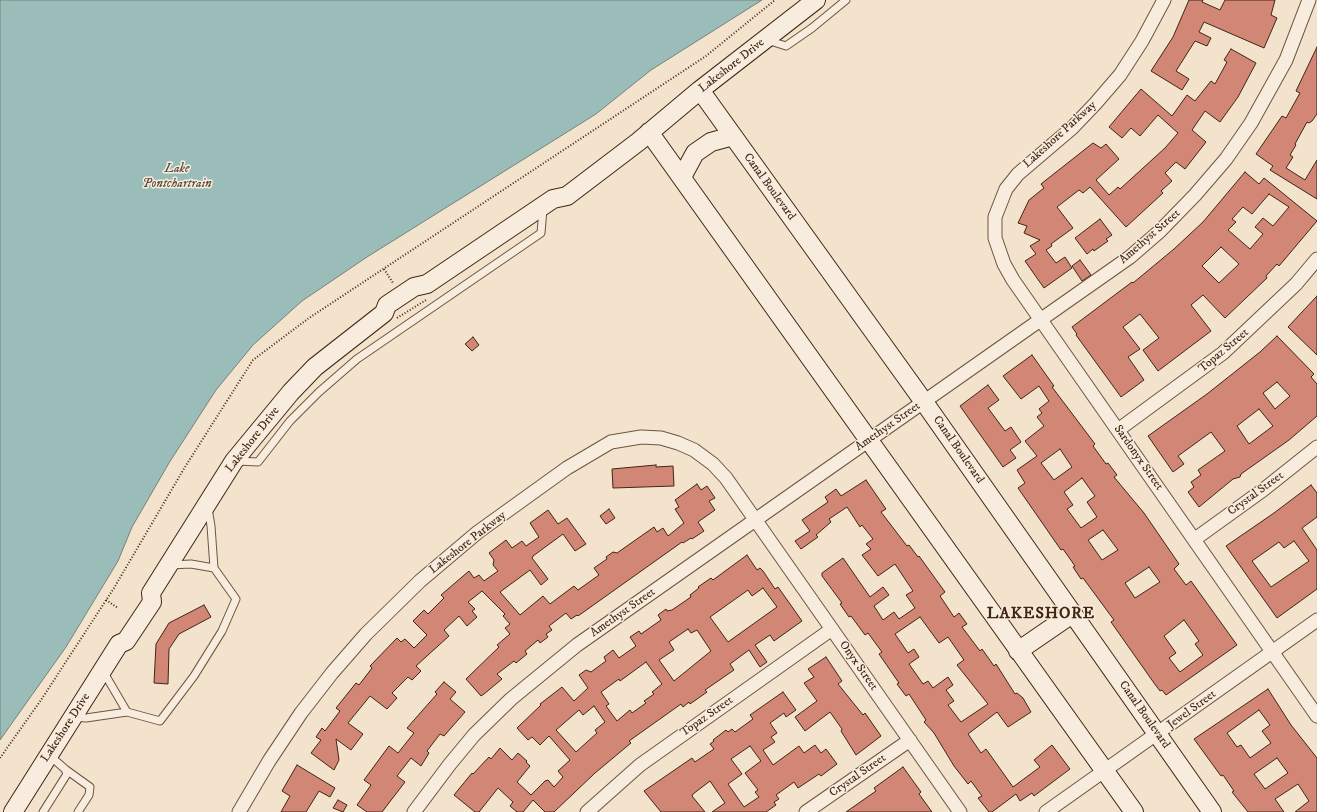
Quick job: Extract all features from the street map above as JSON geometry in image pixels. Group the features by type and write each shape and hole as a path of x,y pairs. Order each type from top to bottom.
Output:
{"street":[{"name":"Lakeshore Drive","path":"13,812 119,644 118,634 142,596 151,593 234,461 291,392 315,367 421,296 548,202 567,196 638,142 700,90 816,0"},
{"name":"Lakeshore Parkway","path":"1006,189 1018,174 1072,128 1120,75 1139,46 1164,0"},
{"name":"Amethyst Street","path":"414,812 474,735 516,694 577,646 1130,257 1160,231 1196,195 1226,159 1251,123 1272,88 1286,60 1309,0"},
{"name":"Canal Boulevard","path":"700,90 924,402 1212,812"},
{"path":"649,132 1134,812"},
{"path":"682,177 695,153 711,142 732,136"},
{"name":"Sardonyx Street","path":"1006,189 995,217 995,238 998,250 1010,275 1317,716"},
{"name":"Topaz Street","path":"1118,430 1224,353 1286,295 1317,259"},
{"name":"Lakeshore Parkway","path":"239,812 269,761 301,712 366,634 446,558 484,528 588,454 611,442 628,438 661,438 678,443 700,454 713,464 726,478 755,520"},
{"name":"Crystal Street","path":"1195,539 1263,490 1317,447"},
{"name":"Onyx Street","path":"755,520 960,812"},
{"path":"1018,651 1072,614"},
{"name":"Jewel Street","path":"1046,812 1317,620"},
{"name":"Topaz Street","path":"587,812 640,765 832,629"},
{"name":"Crystal Street","path":"806,812 910,740"}],"lane":[{"path":"765,40 786,46 812,28 846,0"},
{"path":"234,461 258,462 290,421 319,392 358,359 540,233 548,202"},
{"path":"73,717 86,718 126,712 160,721 194,676 222,631 236,599 214,568 212,526 207,504"},
{"path":"168,565 191,564 214,568"},
{"path":"102,671 126,712"},
{"path":"49,755 90,787 89,795 78,812"},
{"path":"43,812 67,774 65,769"}],"path":[{"path":"384,269 393,284"},
{"path":"389,316 428,291"},
{"path":"106,600 118,608"}],"water":[{"name":"Lake Pontchartrain","path":"0,0 762,0 651,70 596,114 367,257 302,301 253,345 216,390 169,463 132,527 118,561 66,647 0,740"}],"building":[{"path":"1189,0 1203,0 1202,2 1220,10 1225,0 1275,0 1271,15 1277,18 1264,48 1204,22 1199,32 1211,38 1207,46 1195,41 1176,71 1189,79 1182,90 1151,71 1173,37"},
{"path":"1317,47 1317,114 1312,121 1309,123 1307,122 1290,155 1293,157 1286,168 1305,180 1317,160 1317,199 1270,170 1273,166 1256,154 1282,116 1286,118 1300,93 1296,91"},
{"path":"1231,49 1256,63 1238,97 1220,122 1205,111 1192,130 1206,142 1185,169 1176,162 1165,173 1172,181 1161,191 1163,193 1126,227 1090,187 1083,193 1079,190 1057,207 1073,228 1051,244 1052,246 1046,250 1056,263 1065,257 1072,268 1044,288 1025,261 1036,254 1030,246 1040,240 1024,233 1027,226 1018,223 1029,200 1044,188 1041,184 1093,143 1101,148 1106,144 1119,159 1096,180 1109,195 1118,187 1120,189 1165,148 1178,133 1158,115 1140,136 1131,128 1122,138 1109,127 1141,89 1172,116 1187,95 1195,101 1211,81 1215,84 1227,62 1224,60"},
{"path":"1245,172 1259,184 1264,178 1317,221 1279,266 1277,264 1266,276 1267,278 1225,318 1203,295 1191,305 1211,331 1158,371 1143,350 1159,338 1140,314 1123,327 1140,349 1128,357 1144,380 1121,397 1076,335 1077,334 1072,327 1132,282 1133,283 1174,249 1203,222","holes":["1269,194 1289,207 1273,226 1263,218 1255,227 1263,234 1250,249 1228,230 1236,222 1232,219 1243,207 1252,214","1221,247 1239,264 1219,283 1202,266"]},
{"path":"1100,219 1112,235 1106,239 1108,241 1087,254 1075,238"},
{"path":"1080,260 1091,275 1082,281 1072,266"},
{"path":"1317,296 1317,355 1288,327"},
{"path":"1277,336 1314,374 1311,377 1317,384 1317,416 1289,440 1241,474 1240,477 1233,479 1199,507 1188,492 1194,487 1191,482 1201,475 1198,470 1225,451 1211,432 1178,456 1184,464 1173,472 1148,436 1207,394 1260,352","holes":["1277,382 1290,396 1275,409 1263,393","1259,409 1273,426 1249,444 1237,426"]},
{"path":"473,337 479,345 472,351 465,344"},
{"path":"1032,355 1054,386 1052,387 1095,444 1093,446 1106,464 1108,463 1117,475 1114,477 1144,513 1179,564 1174,569 1186,585 1191,581 1237,645 1166,695 1162,690 1160,691 1154,683 1111,622 1114,620 1083,578 1081,579 1073,567 1075,566 1063,549 1061,550 1018,488 1025,483 1017,470 1037,456 1025,441 1044,426 1037,417 1042,413 1039,409 1049,401 1039,386 1021,399 1003,376","holes":["1060,449 1072,467 1054,480 1041,463","1082,478 1095,496 1087,502 1097,517 1081,528 1067,509 1073,505 1064,492","1103,530 1118,550 1102,560 1088,540","1149,567 1160,582 1135,598 1125,583","1184,620 1199,641 1195,644 1203,655 1180,672 1169,658 1176,653 1164,636"]},
{"path":"988,385 999,400 988,408 1005,431 1011,427 1021,442 1010,450 1016,458 1003,467 960,406"},
{"path":"656,465 656,467 673,466 674,486 613,488 612,469"},
{"path":"866,480 886,509 881,512 907,546 909,545 918,557 919,556 945,592 940,596 954,617 959,613 967,624 962,627 980,651 982,649 994,666 996,664 1015,694 1017,693 1023,698 1031,712 1008,727 997,712 968,734 981,753 986,749 1013,787 1040,767 1034,760 1052,745 1070,769 1034,796 1032,793 1020,801 1016,794 992,812 989,812 978,798 982,796 971,781 968,784 954,766 934,733 924,722 926,720 909,694 906,696 897,684 899,683 879,654 882,652 868,633 865,635 840,604 842,603 822,576 822,573 843,558 870,597 883,587 889,595 874,606 883,620 894,612 899,619 915,608 906,595 913,591 895,564 878,576 862,555 871,549 866,544 873,539 862,525 860,527 847,507 829,519 831,522 816,535 818,537 801,549 795,541 810,531 802,520 828,502 825,497 836,489 841,496","holes":["920,617 939,643 948,637 964,660 957,665 988,704 961,722 948,705 954,701 946,690 953,685 948,677 933,688 928,681 923,684 909,664 919,657 914,649 908,653 895,634"]},
{"path":"697,484 701,490 707,486 715,498 709,501 715,510 698,522 704,531 692,539 691,538 683,543 682,542 578,616 577,615 571,619 566,613 549,626 552,630 546,634 548,637 540,643 538,640 525,651 527,654 516,663 514,661 497,674 502,679 484,694 481,696 466,679 499,647 497,645 510,634 505,628 510,624 503,616 505,614 482,591 468,602 475,609 472,611 477,617 467,626 459,616 444,630 449,636 416,666 421,671 412,680 408,677 392,693 397,698 387,709 370,696 348,723 363,734 351,750 336,739 339,760 334,770 311,753 321,740 316,737 322,728 325,731 340,711 336,708 356,683 359,685 372,668 370,666 397,638 401,642 405,639 414,648 427,635 413,621 424,610 428,614 444,598 441,595 469,571 474,578 479,575 484,581 498,571 493,565 494,560 489,553 506,540 512,548 522,541 526,546 539,537 530,523 548,510 558,524 567,518 586,544 575,551 563,534 533,556 532,558 548,579 541,585 530,570 500,592 520,615 543,596 550,604 574,586 578,590 599,575 594,568 607,559 606,557 613,552 617,553 654,527 657,532 663,528 668,536 684,523 675,509 679,507 675,500"},
{"path":"1311,485 1317,493 1317,517 1302,528 1317,550 1317,589 1277,618 1226,546","holes":["1294,541 1309,561 1271,587 1252,561 1279,542 1284,548"]},
{"path":"609,509 615,518 606,524 600,516"},
{"path":"747,555 757,570 760,568 763,571 775,589 778,587 802,621 774,641 770,635 755,645 767,662 760,667 749,650 730,664 734,670 705,690 707,692 690,704 689,702 683,707 681,704 629,741 631,743 595,773 554,812 545,812 533,800 523,812 517,812 510,806 513,802 498,788 479,812 475,812 454,795 472,773 473,774 489,757 491,759 500,748 512,760 518,753 527,761 526,762 530,766 517,782 531,795 545,781 548,780 554,787 563,777 558,771 570,760 549,736 540,745 532,737 528,740 517,728 541,705 540,704 562,687 574,701 588,688 579,675 586,670 591,672 606,661 604,657 613,650 619,658 636,646 630,637 639,631 641,634 661,620 658,615 666,609 667,611 672,610 691,597 690,595 699,588 698,587 711,578 713,580","holes":["763,588 777,607 728,642 710,617 748,590 752,596","688,629 691,633 697,630 711,651 674,681 659,660 674,650 669,642","646,662 662,684 652,692 654,694 644,701 646,703 632,713 630,710 617,721 606,706 609,704 601,692 619,679 620,681","594,706 605,722 595,730 597,733 576,752 556,730 579,710 583,715"]},
{"path":"204,605 211,617 179,634 169,649 168,684 154,683 156,644 169,623"},
{"path":"826,657 842,681 838,684 863,715 865,713 881,736 856,755 841,731 842,729 830,712 805,731 795,717 817,701 804,683 814,677 808,669"},
{"path":"444,682 456,692 450,699 465,712 444,736 440,734 427,751 429,753 421,766 411,758 397,776 405,782 382,812 367,812 357,805 371,785 364,780 389,746 398,753 414,733 407,728 437,694 435,692"},
{"path":"1268,689 1291,725 1317,758 1317,812 1295,812 1309,801 1298,784 1275,799 1284,812 1248,812 1232,792 1234,791 1223,775 1221,776 1194,739","holes":["1259,710 1270,725 1262,731 1271,743 1250,758 1241,745 1237,747 1227,733","1277,758 1288,773 1265,789 1254,774"]},
{"path":"783,692 796,710 786,717 784,713 770,723 777,733 771,737 775,742 763,750 773,765 799,746 804,753 815,745 821,753 826,749 837,764 821,776 819,774 798,788 794,782 776,795 779,799 774,802 776,805 766,812 712,812 725,803 710,781 692,796 705,812 661,812 644,791 692,758 695,762 714,749 710,744 714,741 713,740 726,730 728,732 732,729 735,732 753,719 750,715","holes":["750,746 761,761 745,773 758,790 755,792 759,797 744,807 728,784 742,774 731,759"]},
{"path":"297,765 335,788 330,797 319,791 306,812 281,812 290,796 282,791"},
{"path":"903,767 921,792 919,794 932,812 846,812 876,791 874,788"},
{"path":"338,800 347,805 343,812 333,808"}],"district":[{"name":"LAKESHORE","path":"1041,615"}]}
